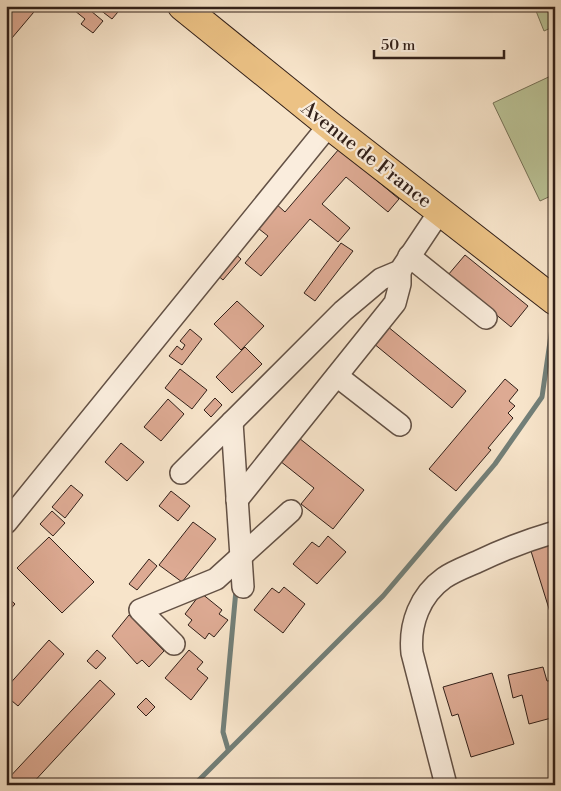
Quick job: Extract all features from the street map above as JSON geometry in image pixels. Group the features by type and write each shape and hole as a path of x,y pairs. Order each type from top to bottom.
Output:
{"main road":[{"name":"Avenue de France","path":"191,9 328,125 555,301"}],"street":[{"path":"6,523 328,125"},
{"path":"238,500 395,303 405,263 440,211"},
{"path":"405,263 486,318"},
{"path":"181,473 343,311 381,279 405,263"},
{"path":"337,376 400,425"},
{"path":"232,422 243,587"},
{"path":"174,644 140,610 216,579 291,511"},
{"path":"446,785 412,652 411,638 421,604 431,589 445,577 518,542 555,532"}],"green space":[{"path":"534,6 555,6 555,26 544,31"},
{"path":"555,74 555,194 540,201 493,103"}],"building":[{"path":"6,6 39,6 6,45"},
{"path":"69,6 85,6 103,21 93,33 81,24 85,19"},
{"path":"95,6 123,6 112,19"},
{"path":"339,149 399,199 388,212 346,177 322,204 350,228 338,242 310,219 261,276 245,263 268,236 254,225 274,202 285,212"},
{"path":"341,243 353,251 315,301 304,293"},
{"path":"233,252 241,259 223,280 216,274"},
{"path":"465,255 528,306 511,327 448,275"},
{"path":"237,301 264,326 241,350 214,324"},
{"path":"387,326 466,391 452,408 373,343"},
{"path":"190,329 202,339 182,365 169,356 177,346 182,350 185,345 180,341"},
{"path":"245,347 262,364 232,393 216,377"},
{"path":"180,369 207,390 192,409 165,388"},
{"path":"505,379 518,390 509,401 515,406 508,413 513,418 488,448 491,450 456,491 429,469"},
{"path":"215,398 222,405 211,417 204,410"},
{"path":"168,399 184,414 161,441 144,427"},
{"path":"299,438 364,490 333,529 301,504 314,488 280,461"},
{"path":"121,443 144,462 127,481 105,462"},
{"path":"71,485 83,495 65,518 52,507"},
{"path":"171,491 190,506 178,521 159,506"},
{"path":"52,511 65,523 53,536 40,524"},
{"path":"193,522 216,539 182,582 159,565"},
{"path":"328,536 346,552 317,584 293,564 312,542 319,547"},
{"path":"49,537 94,582 62,613 17,568"},
{"path":"555,540 555,628 530,548"},
{"path":"149,559 157,566 137,590 129,584"},
{"path":"284,587 305,604 283,633 254,610 272,588 279,593"},
{"path":"201,593 222,610 219,614 228,620 214,637 209,633 205,639 188,625 192,620 185,614"},
{"path":"6,596 15,604 6,614"},
{"path":"129,615 164,651 149,667 142,660 137,664 112,636"},
{"path":"49,640 64,654 18,706 6,696 6,688"},
{"path":"97,650 106,658 96,669 87,661"},
{"path":"189,650 203,662 197,669 208,678 191,700 165,678"},
{"path":"543,667 547,681 555,680 555,717 529,724 522,695 513,698 508,675"},
{"path":"492,673 514,744 471,757 458,714 452,716 443,687"},
{"path":"100,680 115,694 31,785 6,785 6,781"},
{"path":"146,698 155,707 146,716 137,707"}],"waterway":[{"path":"194,785 383,596 495,464 542,397 554,314"},
{"path":"228,749 223,732 236,590"}]}
